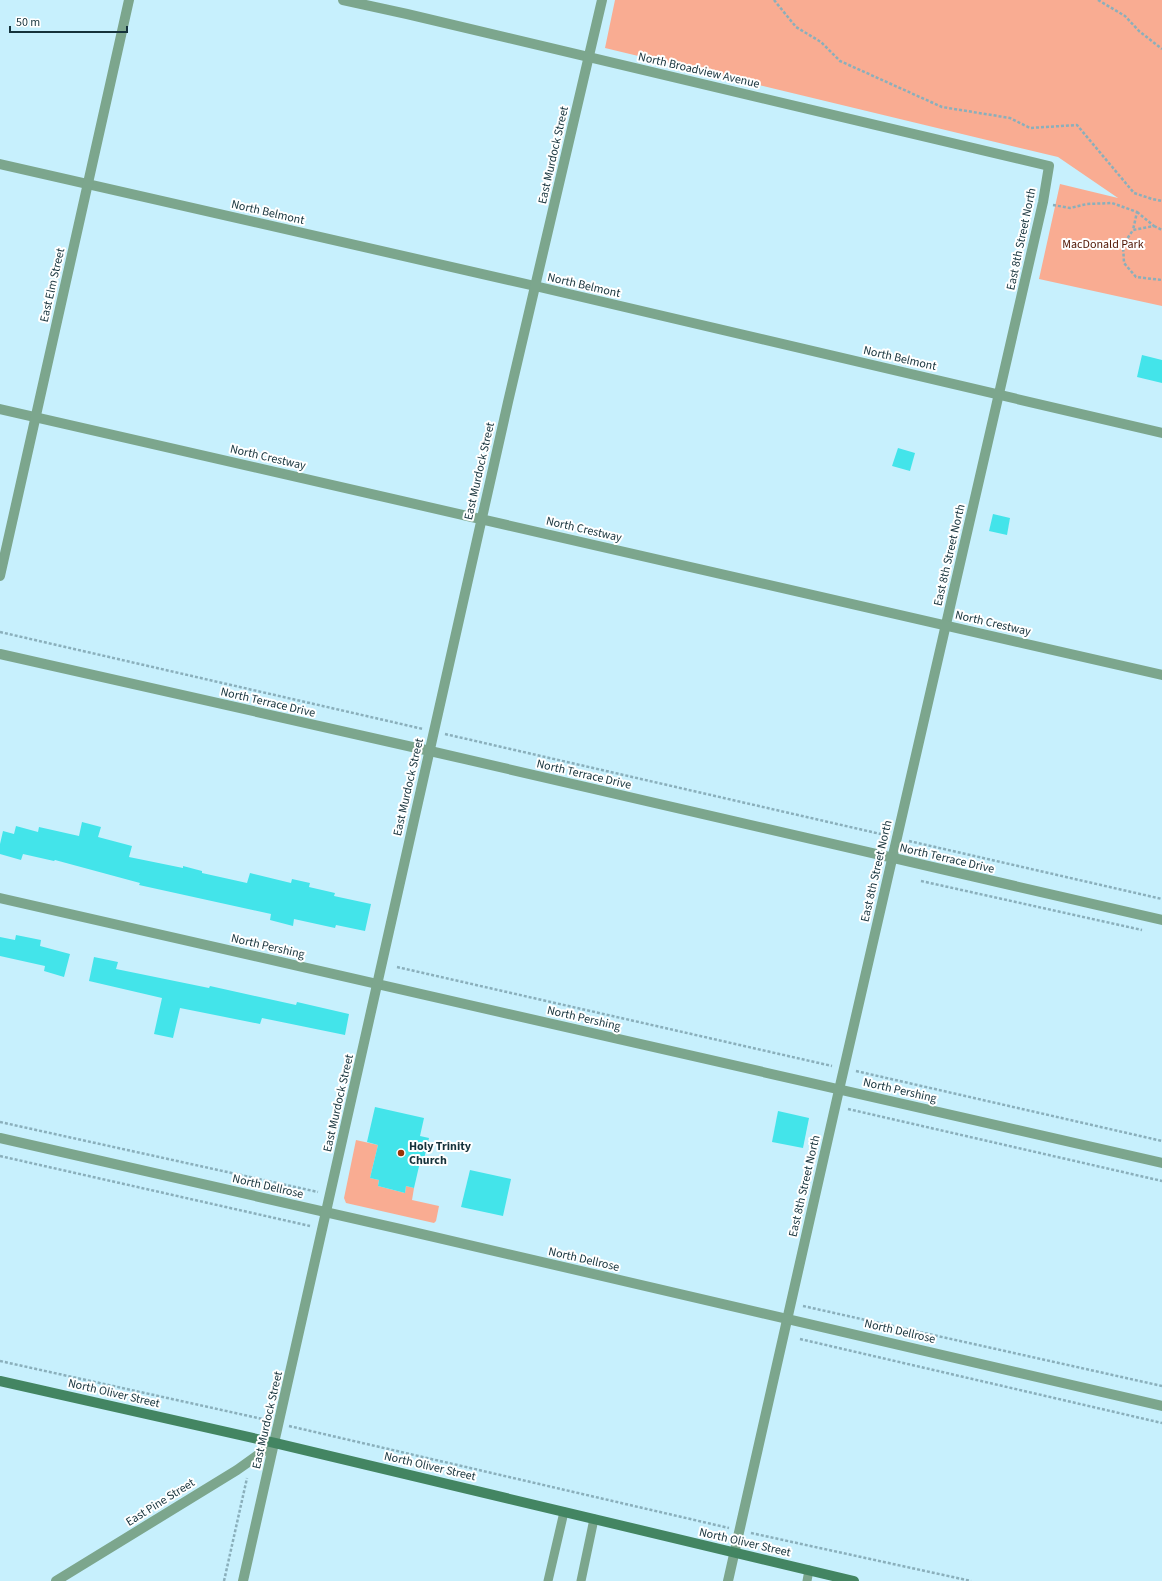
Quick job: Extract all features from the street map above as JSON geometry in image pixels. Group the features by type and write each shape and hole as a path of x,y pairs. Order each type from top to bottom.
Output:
{"main road":[{"name":"North Oliver Street","path":"0,1381 275,1442 854,1581"}],"street":[{"name":"East Elm Street","path":"0,576 129,0"},
{"name":"North Broadview Avenue","path":"343,0 1049,166"},
{"name":"East Murdock Street","path":"243,1581 482,519 535,286 590,58 602,0"},
{"name":"North Belmont","path":"0,164 535,286 1162,433"},
{"name":"East 8th Street North","path":"728,1581 1043,202 1049,166"},
{"name":"North Crestway","path":"0,409 1162,675"},
{"name":"North Terrace Drive","path":"0,654 430,751 1162,920"},
{"name":"North Pershing","path":"0,898 1162,1163"},
{"name":"North Dellrose","path":"0,1138 655,1289 788,1318 1162,1406"},
{"name":"East Pine Street","path":"56,1581 237,1470 275,1442"}],"lane":[{"path":"548,1581 564,1512"},
{"path":"580,1581 594,1519"},
{"path":"807,1581 809,1570"}],"path":[{"path":"774,0 796,27 821,42 840,61 942,107 1010,118 1030,128 1077,125 1134,193 1162,201"},
{"path":"1098,0 1125,16 1139,31 1162,49"},
{"path":"1043,202 1070,208 1087,204 1112,203 1137,212 1154,226 1162,230"},
{"path":"1137,212 1133,230 1123,245 1124,263 1136,277 1162,280"},
{"path":"1133,230 1154,226"},
{"path":"0,632 1162,899"},
{"path":"921,881 1146,931"},
{"path":"397,967 1162,1141"},
{"path":"848,1109 1162,1181"},
{"path":"803,1306 1162,1386"},
{"path":"800,1339 1162,1423"},
{"path":"0,1362 279,1423 299,1429 740,1530 971,1581"},
{"path":"224,1581 252,1459"}],"green space":[{"name":"MacDonald Park","path":"615,0 1162,0 1162,306 1039,279 1060,184 1118,198 1058,157 605,48"},
{"path":"356,1140 378,1145 370,1178 379,1180 378,1186 405,1193 406,1186 414,1188 412,1200 439,1206 436,1221 434,1223 346,1203 344,1198"}],"building":[{"path":"1142,355 1162,360 1162,383 1137,377"},
{"path":"898,448 915,453 910,471 892,466"},
{"path":"993,514 1010,518 1007,535 989,531"},
{"path":"82,822 101,827 98,837 132,846 129,857 183,868 183,866 202,871 202,873 247,883 250,873 291,883 292,879 310,883 309,887 335,893 334,896 371,904 365,931 336,925 335,928 294,919 293,926 270,920 271,914 139,885 140,883 55,860 23,854 21,860 0,854 0,844 3,831 14,834 16,826 38,832 39,827 79,836"},
{"path":"16,935 41,940 40,946 70,954 64,977 44,971 45,966 0,956 0,937 15,940"},
{"path":"94,957 118,962 116,969 209,988 210,986 296,1005 297,1002 349,1014 345,1035 262,1018 260,1024 180,1008 173,1038 154,1034 162,998 89,981"},
{"name":"Holy Trinity Church","path":"375,1107 424,1118 420,1136 429,1138 423,1163 420,1162 414,1188 406,1186 405,1193 378,1186 379,1180 370,1178 378,1145 367,1142"},
{"path":"778,1111 809,1118 803,1148 772,1142"},
{"path":"470,1170 511,1179 503,1216 461,1207"}],"place":[{"name":"Holy Trinity Church","path":"401,1153"}]}
